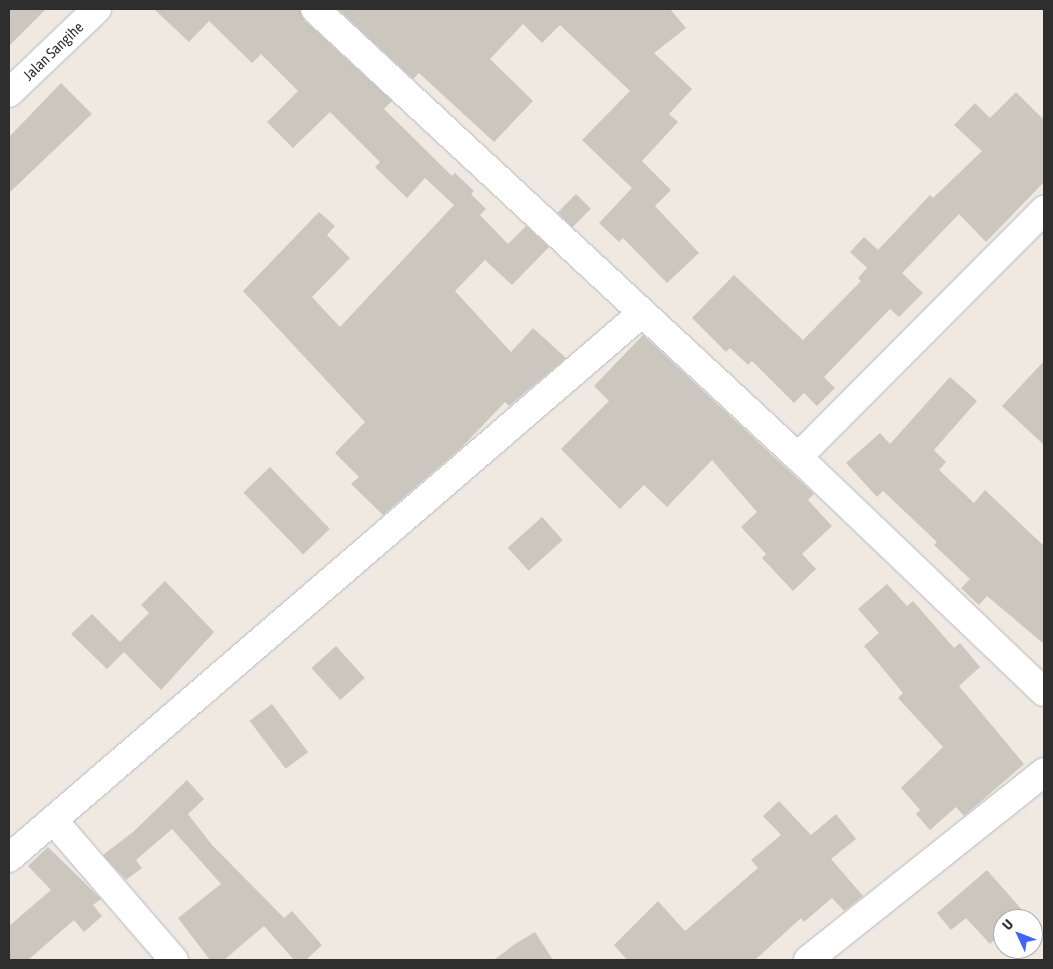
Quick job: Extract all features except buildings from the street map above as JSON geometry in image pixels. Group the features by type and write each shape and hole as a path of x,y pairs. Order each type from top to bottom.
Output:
{"street":[{"name":"Jalan Sangihe","path":"9,93 97,9"},
{"path":"315,9 798,457 1044,692"},
{"path":"798,457 1044,210"},
{"path":"9,858 642,313"},
{"path":"808,960 1044,772"},
{"path":"53,820 174,960"}]}
